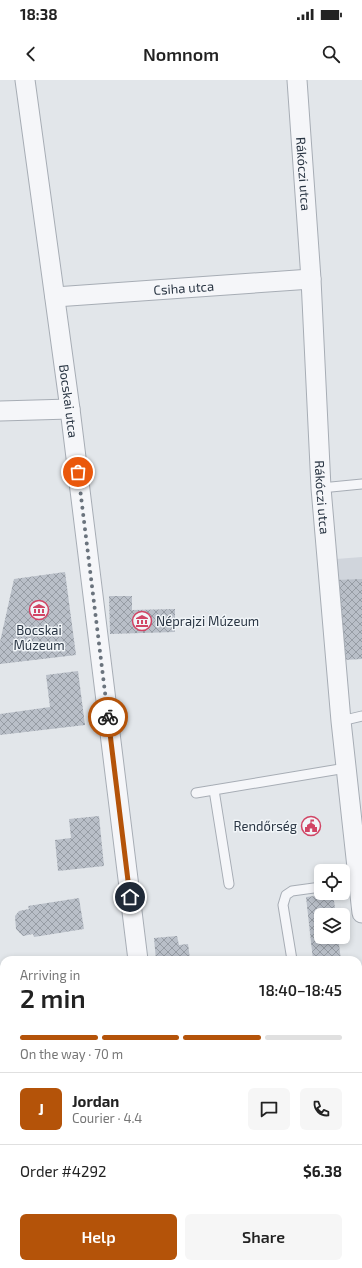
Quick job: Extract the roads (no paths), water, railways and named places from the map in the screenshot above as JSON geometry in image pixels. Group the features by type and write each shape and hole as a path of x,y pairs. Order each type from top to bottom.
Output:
{"street":[{"name":"Bocskai utca","path":"24,80 70,408 138,956"},
{"name":"Rákóczi utca","path":"297,80 311,279 321,488 346,768 351,884 362,913"},
{"name":"Csiha utca","path":"55,297 311,279"},
{"path":"0,411 70,408"}],"lane":[{"path":"321,488 362,484"},
{"path":"341,721 362,716"},
{"path":"196,793 346,768"},
{"path":"214,790 229,884"},
{"path":"291,956 283,905 286,895 292,891 314,888"}],"place":[{"name":"Bocskai Múzeum","path":"39,610"},
{"name":"Néprajzi Múzeum","path":"142,621"},
{"name":"Rendőrség","path":"311,826"}]}
